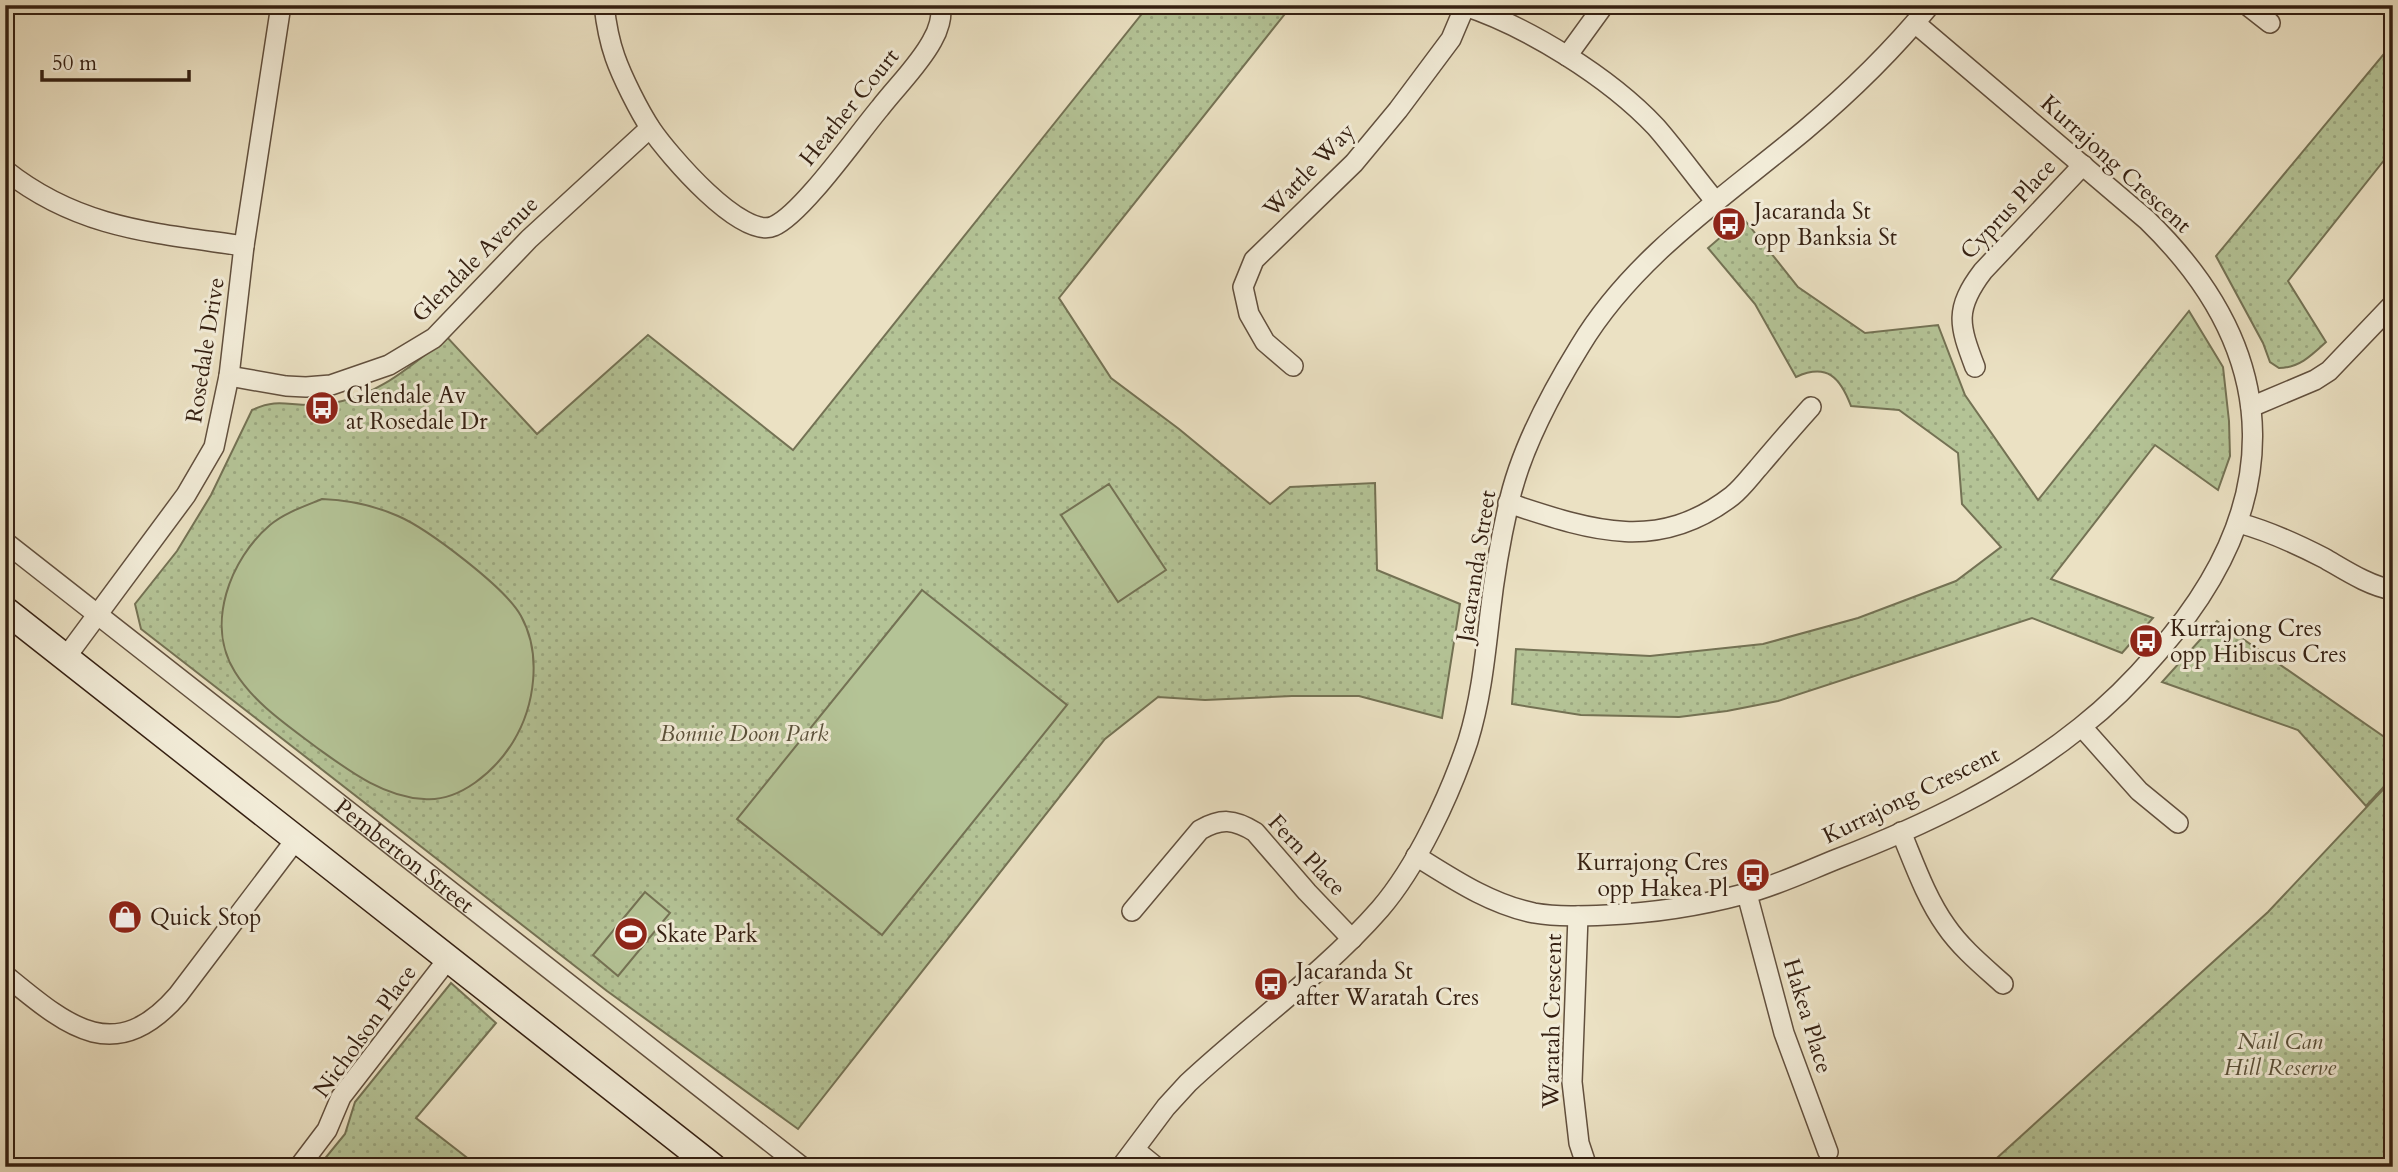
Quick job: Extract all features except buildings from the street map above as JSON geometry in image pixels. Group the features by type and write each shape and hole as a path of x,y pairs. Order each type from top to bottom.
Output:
{"main road":[{"path":"5,610 297,838 698,1162"}],"street":[{"name":"Rosedale Drive","path":"66,657 148,549 186,495 214,447 229,376 244,246 281,5"},
{"path":"604,5 615,59 650,128"},
{"name":"Heather Court","path":"650,128 696,182 722,206 744,223 760,229 774,227 815,188 924,53 938,27 942,11 940,5"},
{"path":"1567,57 1604,5"},
{"name":"Jacaranda Street","path":"1121,1167 1166,1107 1188,1083 1352,939 1383,906 1416,856 1438,815 1469,738 1483,681 1490,610 1508,503 1534,431 1580,345 1640,269 1716,202 1807,128 1915,23 1930,5"},
{"path":"2247,5 2270,23"},
{"path":"1464,6 1525,32 1567,57 1620,95 1655,127 1716,202"},
{"name":"Wattle Way","path":"1293,366 1265,342 1249,314 1243,287 1254,260 1354,163 1398,110 1451,39 1464,6"},
{"name":"Kurrajong Crescent","path":"1416,856 1471,890 1535,913 1577,916 1644,913 1747,894 1900,832 1989,788 2082,727 2142,670 2201,598 2239,523 2252,463 2248,385 2232,337 2218,308 2198,277 2164,237 1915,23"},
{"name":"Glendale Avenue","path":"229,376 286,386 331,385 388,365 434,338 528,240 650,128"},
{"name":"Cyprus Place","path":"1975,367 1962,332 1963,308 1969,290 1983,271 2082,165"},
{"path":"5,170 67,210 126,228 244,246"},
{"path":"2251,407 2315,380 2329,370 2393,304"},
{"path":"1508,503 1582,526 1614,532 1656,531 1697,519 1734,494 1811,407"},
{"path":"2239,523 2264,530 2363,579 2393,590"},
{"name":"Pemberton Street","path":"5,542 802,1167"},
{"path":"2082,727 2139,791 2178,823"},
{"name":"Fern Place","path":"1132,911 1200,830 1214,822 1223,821 1244,825 1255,832 1352,939"},
{"path":"1900,832 1945,925 1979,963 2003,984"},
{"path":"5,975 44,1006 83,1030 115,1034 137,1028 157,1018 178,995 297,838"},
{"name":"Hakea Place","path":"1747,894 1784,1032 1829,1152"},
{"name":"Waratah Crescent","path":"1577,916 1572,1082 1578,1143 1587,1167"},
{"name":"Nicholson Place","path":"299,1167 327,1130 341,1097 448,959"},
{"path":"1135,1150 1156,1167"}],"green space":[{"name":"Bonnie Doon Park","path":"1149,5 1292,5 1059,298 1111,378 1179,429 1270,504 1290,487 1375,483 1377,570 1460,604 1442,718 1359,696 1205,700 1158,697 1105,739 798,1129 607,991 141,629 135,604 177,551 211,495 252,410 276,403 315,405 353,398 387,382 447,337 537,434 648,335 793,450"},
{"path":"2393,43 2393,149 2288,281 2326,342 2299,363 2279,368 2270,362 2263,343 2216,256"},
{"path":"1743,218 1798,287 1865,333 1938,325 1965,395 2038,500 2189,311 2223,367 2230,456 2218,490 2155,445 2051,579 2153,618 2122,653 2032,618 1778,701 1727,711 1679,717 1581,715 1512,704 1516,649 1650,656 1763,644 1858,618 1956,581 2001,547 1962,504 1958,453 1899,410 1851,406 1842,387 1831,375 1816,372 1796,377 1755,304 1708,248"},
{"path":"1109,484 1166,570 1118,602 1061,515"},
{"path":"322,499 370,506 411,523 483,575 513,604 521,616 532,647 533,680 521,728 497,764 463,790 437,799 409,797 380,788 353,773 272,713 243,683 226,654 222,614 233,574 243,556 270,525 288,513"},
{"path":"922,590 1067,705 882,935 737,819"},
{"path":"2217,621 2393,743 2393,777 2366,806 2298,730 2162,682"},
{"name":"Nail Can Hill Reserve","path":"2393,779 2393,1167 1987,1167 2268,912"},
{"name":"Skate Park","path":"645,892 670,913 618,976 593,955"},
{"path":"451,983 496,1023 416,1118 479,1167 318,1167 345,1134 355,1102"}],"place":[{"name":"Jacaranda St opp Banksia St","path":"1729,224"},
{"name":"Glendale Av at Rosedale Dr","path":"322,408"},
{"name":"Kurrajong Cres opp Hibiscus Cres","path":"2146,641"},
{"name":"Kurrajong Cres opp Hakea Pl","path":"1753,875"},
{"name":"Quick Stop","path":"125,917"},
{"name":"Skate Park","path":"631,934"},
{"name":"Jacaranda St after Waratah Cres","path":"1271,984"}]}
